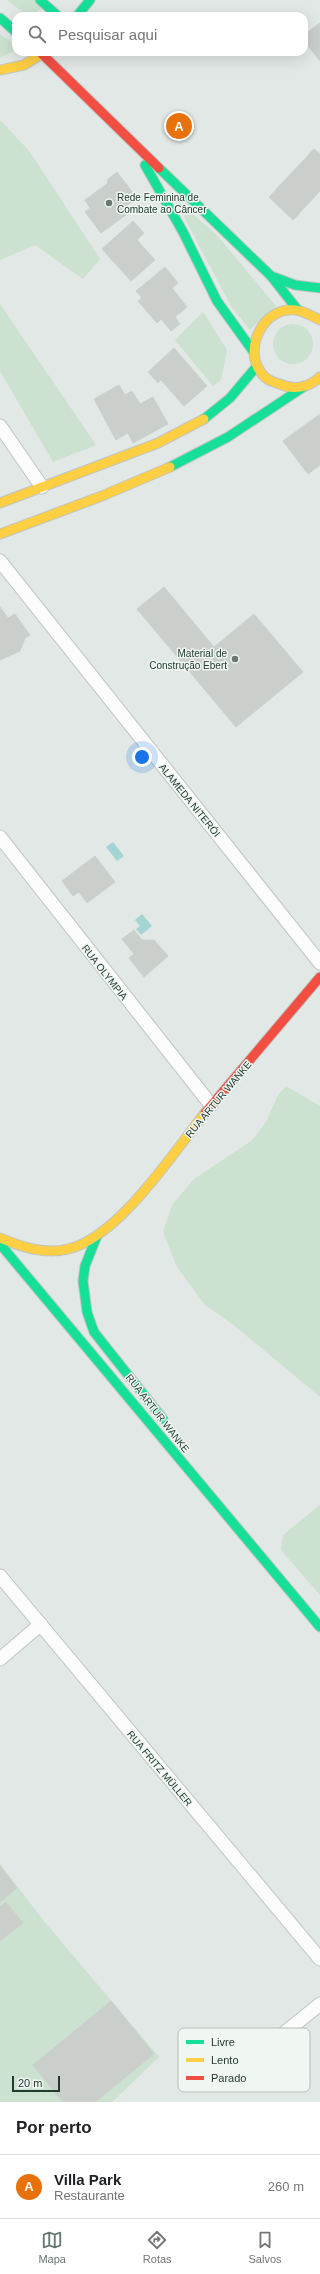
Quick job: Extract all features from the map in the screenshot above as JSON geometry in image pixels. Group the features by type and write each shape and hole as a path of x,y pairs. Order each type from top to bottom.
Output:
{"main road":[{"path":"40,0 54,12"},
{"path":"80,12 90,0"},
{"path":"0,18 12,28"},
{"path":"0,70 9,70 37,56"},
{"path":"46,56 134,145 271,276 297,309"},
{"path":"134,145 183,232 217,301 253,351"},
{"path":"271,276 295,285 320,288"},
{"path":"310,313 320,306"},
{"path":"304,386 290,388 277,385 265,377 256,366 253,351 255,334 265,320 280,311 297,309 310,313 320,320"},
{"path":"0,503 42,487 123,465 158,443 212,414 230,398 256,366"},
{"path":"0,534 134,483 182,462 235,434 304,386 320,377"},
{"path":"123,465 134,483"},
{"name":"RUA ARTUR WANKE","path":"0,1238 21,1248 43,1251 66,1250 80,1246 97,1236 114,1222 152,1179 211,1106 320,977"},
{"name":"RUA ARTUR WANKE","path":"97,1236 86,1266 84,1281 87,1312 94,1332 168,1425"},
{"path":"0,1244 320,1627"},
{"path":"211,1482 278,1576"}],"street":[{"path":"0,426 42,487"},
{"name":"ALAMEDA NITERÓI","path":"0,561 320,963"},
{"name":"RUA OLYMPIA","path":"0,837 211,1106"},
{"name":"RUA FRITZ MÜLLER","path":"0,1576 320,1959"},
{"path":"0,1659 41,1624"},
{"path":"290,2028 320,2004"}],"green space":[{"path":"7,0 48,0 38,12 23,12"},
{"path":"0,34 12,43 12,52 0,58"},
{"path":"0,120 30,152 100,259 83,279 35,245 0,260"},
{"path":"174,198 216,234 276,306 250,330 231,306"},
{"path":"0,304 96,445 53,462 0,371"},
{"path":"203,312 227,350 221,380 213,386 175,340"},
{"path":"297,324 304,327 310,333 313,344 312,352 304,361 297,364 289,364 282,361 274,352 273,340 276,333 285,325"},
{"path":"286,1086 320,1106 320,1397 231,1323 205,1305 177,1267 163,1232 172,1205 194,1179 251,1141 266,1122 278,1095"},
{"path":"320,1505 320,1595 281,1550 283,1535"},
{"path":"0,1864 43,1920 159,2057 112,2102 0,2102"}],"water":[{"path":"113,842 124,856 117,861 106,847"},
{"path":"142,914 152,926 141,935 136,929 140,926 135,920"}],"building":[{"path":"320,23 320,61 308,46 308,32"},
{"path":"314,149 320,154 320,191 293,220 269,197"},
{"name":"Rede Feminina de Combate ao Câncer","path":"117,172 137,198 126,206 130,212 101,233 85,212 90,208 85,200 108,183 107,180"},
{"path":"133,221 144,233 137,240 155,260 131,281 102,249"},
{"path":"165,267 178,283 172,288 187,307 175,317 180,324 171,331 161,319 157,323 138,301 142,298 136,291"},
{"path":"174,348 207,386 184,406 161,380 158,383 148,372"},
{"path":"119,385 125,395 132,391 140,404 153,397 168,424 133,443 128,433 116,440 94,399"},
{"path":"320,414 320,465 308,474 283,441"},
{"name":"Material de Construção Ebert","path":"164,587 214,647 254,614 303,672 236,727 137,609"},
{"path":"0,607 8,618 15,614 30,635 25,638 20,651 0,660"},
{"path":"95,856 115,882 87,903 79,892 73,896 62,881"},
{"path":"134,930 142,940 154,940 168,956 144,977 129,958 134,954 122,939"},
{"path":"0,1866 17,1888 0,1902"},
{"path":"6,1902 23,1923 0,1941 0,1907"},
{"path":"111,2001 154,2054 95,2102 63,2102 33,2065"}],"traffic: fast":[{"path":"40,0 54,12"},
{"path":"80,12 90,0"},
{"path":"0,18 12,28"},
{"path":"145,165 183,232 217,301 253,351"},
{"path":"159,168 271,276 297,309"},
{"path":"271,276 295,285 320,288"},
{"path":"204,419 230,398 257,366"},
{"path":"170,467 228,437 305,386"},
{"path":"97,1236 85,1266 83,1281 87,1312 94,1332 163,1419"},
{"path":"0,1244 320,1627"}],"traffic: slow":[{"path":"0,70 24,65 39,56"},
{"path":"320,320 300,311 287,310 276,314 266,321 259,332 255,344 254,356 258,368 266,378 285,386 301,387 320,377"},
{"path":"0,503 158,443 204,419"},
{"path":"0,534 102,496 170,467"},
{"path":"0,1238 25,1247 42,1251 59,1251 87,1242 106,1229 144,1192 205,1113"}],"traffic: jam":[{"path":"44,56 159,168"},
{"path":"205,1113 320,977"}],"place":[{"name":"Villa Park","path":"179,126"},
{"name":"Rede Feminina de Combate ao Câncer","path":"109,203"},
{"name":"Material de Construção Ebert","path":"235,659"}]}
